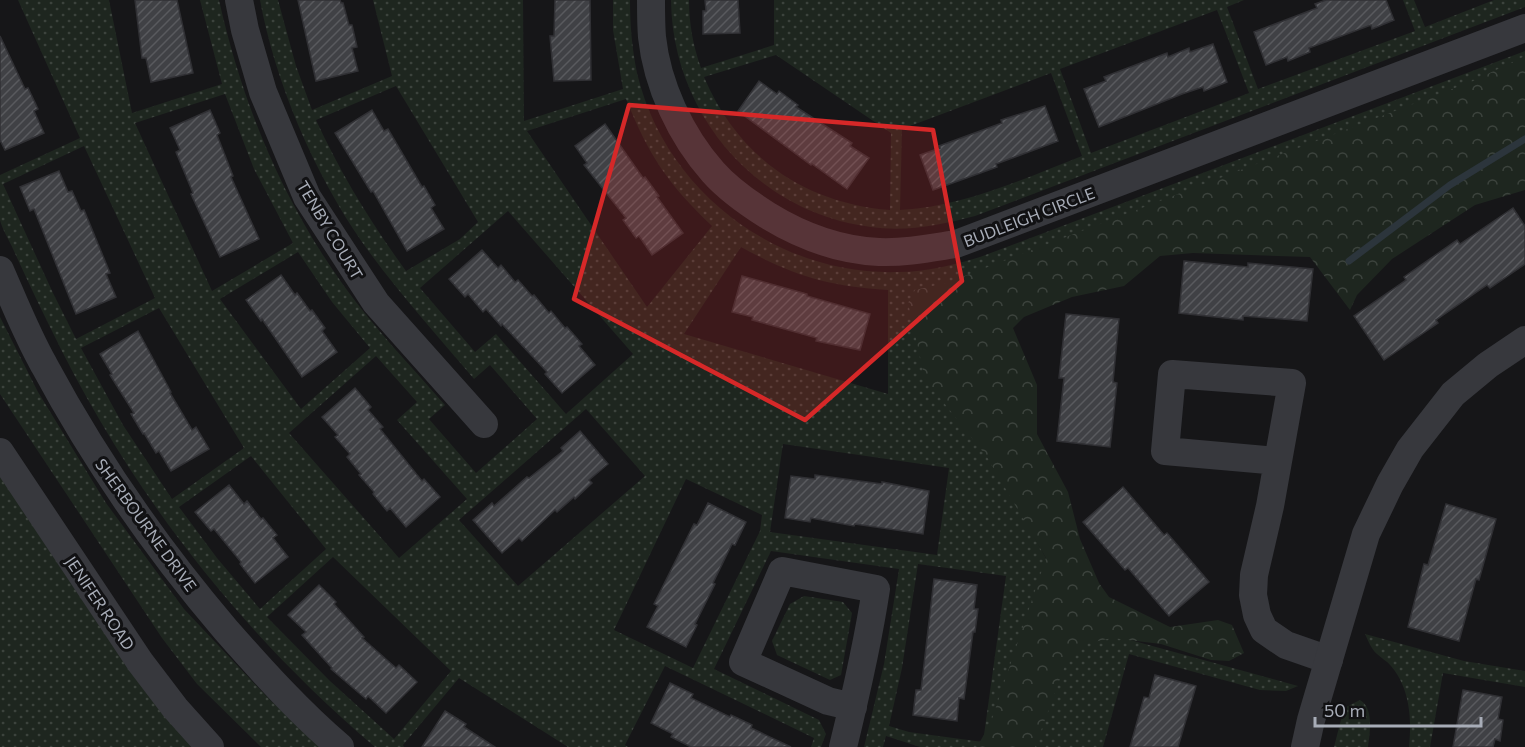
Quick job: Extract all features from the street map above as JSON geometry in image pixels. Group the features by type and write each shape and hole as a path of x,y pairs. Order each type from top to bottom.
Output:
{"street":[{"name":"TENBY COURT","path":"239,0 263,92 307,197 376,303 484,424"},
{"name":"BUDLEIGH CIRCLE","path":"651,0 652,38 672,110 693,147 714,174 746,201 781,223 814,239 878,252 914,251 956,244 1525,28"},
{"name":"SHERBOURNE DRIVE","path":"0,270 48,373 88,443 142,525 189,587 258,666 340,747"},
{"path":"1305,747 1366,534 1410,449 1453,394 1488,365 1525,340"},
{"path":"1278,461 1165,451 1173,374 1292,384 1278,461 1254,575 1252,595 1264,630 1286,645 1329,660"},
{"name":"JENIFER ROAD","path":"0,452 140,662 175,708 210,747"},
{"path":"843,747 853,707 867,644 876,589 782,571 743,662 828,701 853,707"}],"highlighted area":[{"path":"629,105 933,130 962,281 805,420 574,299"}],"green space":[{"path":"18,0 109,0 132,113 222,84 200,0 219,0 228,38 252,113 283,185 302,220 356,302 445,405 429,419 476,473 537,419 490,365 474,379 402,295 344,215 313,157 286,94 260,0 278,0 296,66 312,110 392,76 373,0 523,0 524,121 623,89 613,30 613,0 630,0 635,64 651,116 673,155 700,189 733,219 770,242 811,259 854,269 899,272 930,269 980,257 1525,51 1525,82 912,316 1068,598 1061,621 1298,686 1286,691 1260,690 1129,654 1103,747 920,747 886,736 883,747 864,747 884,664 899,569 771,551 714,669 819,720 826,734 821,747 811,747 814,738 665,666 625,745 628,747 568,747 459,678 403,745 404,747 375,747 277,655 190,554 114,445 40,308 0,220 0,175 80,138","holes":["396,86 478,222 460,239 406,271 357,198 316,120","225,94 254,169 293,243 212,291 135,123","626,99 643,137 661,168 683,196 712,226 647,307 527,131","84,146 155,298 76,339 3,184","508,211 633,354 566,414 496,334 475,352 420,288","741,247 812,278 847,286 888,290 888,394 684,334","298,252 332,302 370,348 301,409 220,299","159,308 244,448 172,499 123,425 81,348","376,356 417,402 397,420 467,499 399,558 289,433","586,409 645,476 518,586 459,520","783,444 949,468 937,555 770,532","251,456 326,549 260,609 217,558 179,507","686,479 762,515 760,531 693,668 614,630","333,557 451,671 394,739 330,681 267,617","918,564 1006,576 983,742 909,732 889,726 902,668"]},
{"path":"671,0 689,0 692,34 701,68 774,45 774,0 1244,0 1227,7 1258,89 1415,31 1403,0 1414,0 1425,27 1494,0 1525,0 1525,7 975,216 910,228 871,227 830,218 792,202 758,179 729,151 705,118 687,82 675,42","holes":["1217,10 1249,93 1091,153 1060,69","776,55 891,133 890,210 859,206 829,198 802,186 778,171 735,131 704,77","1051,73 1082,156 970,198 947,204 900,210 902,129"]},
{"path":"1525,56 1525,190 1475,205 1392,259 1357,295 1350,310 1310,257 1193,253 1160,256 1124,286 1072,297 1024,317 1013,328 1037,385 1037,434 1068,492 1080,539 1099,583 1109,597 1170,627 1218,620 1232,625 1244,653 1229,661 1211,660 1161,644 1112,638 1080,645 1068,657 1035,747 977,747 991,722 1046,558 987,457 925,379 908,303 915,290 946,283 1473,81"},
{"path":"0,317 38,392 106,503 184,609 271,701 321,747 261,747 197,684 162,638 0,394"},
{"path":"0,471 197,747 0,747"},
{"path":"804,596 843,602 852,613 841,675 830,680 777,655 772,641 790,604"},
{"path":"1365,634 1464,661 1525,671 1525,687 1443,673 1430,747 1409,747 1410,715 1406,694 1391,666 1373,650"},
{"path":"1360,700 1369,715 1368,747 1334,747 1344,708"}],"building":[{"path":"135,0 177,0 193,73 151,82 146,58 142,58"},
{"path":"298,0 340,0 343,3 349,25 352,25 357,47 352,48 358,71 316,81"},
{"path":"555,0 590,0 591,80 554,81 550,36 554,36"},
{"path":"705,0 738,0 740,33 703,34"},
{"path":"1326,0 1386,0 1394,20 1372,29 1371,25 1309,48 1310,52 1288,61 1287,57 1266,65 1254,32 1317,8 1315,4"},
{"path":"0,36 25,89 28,88 38,109 34,111 44,133 5,150 0,140"},
{"path":"1213,44 1227,82 1204,91 1203,87 1182,94 1099,127 1084,89 1106,81 1104,77 1167,53 1168,57 1189,48 1190,52"},
{"path":"759,81 777,94 779,91 798,105 796,107 852,143 850,146 869,158 847,189 738,111"},
{"path":"1045,106 1058,141 996,164 997,167 933,190 920,155 1002,123 1001,120"},
{"path":"210,110 220,133 217,135 233,176 231,177 259,239 220,257 191,194 193,193 176,152 180,150 170,128"},
{"path":"372,110 384,131 388,129 422,187 424,186 435,205 431,208 444,229 407,251 373,191 371,192 335,133"},
{"path":"605,124 643,178 645,177 659,196 657,197 683,233 652,255 639,236 636,238 623,220 626,218 584,165 587,163 575,146"},
{"path":"59,171 68,192 72,191 81,211 84,210 110,273 106,274 116,297 76,314 34,209 30,211 20,187"},
{"path":"1513,208 1525,226 1525,264 1490,288 1487,285 1436,320 1438,323 1384,360 1354,316 1406,280 1404,277 1457,240 1460,244"},
{"path":"482,250 498,268 501,265 515,282 518,280 549,313 551,311 565,328 567,327 582,344 579,346 595,365 562,393 545,374 547,372 502,324 501,326 486,309 483,312 468,294 465,297 449,279"},
{"path":"1184,261 1248,267 1248,263 1313,269 1307,321 1243,316 1243,320 1179,313"},
{"path":"281,275 295,295 297,293 310,311 312,310 325,328 322,331 337,352 302,377 246,300"},
{"path":"742,276 870,314 860,350 816,341 817,338 752,320 753,317 732,312"},
{"path":"1066,314 1119,319 1113,382 1117,383 1110,447 1057,441 1064,378 1059,378"},
{"path":"138,331 192,430 196,427 209,449 171,471 159,451 156,453 143,434 131,414 134,413 110,375 112,374 100,354"},
{"path":"355,388 371,407 368,410 383,427 380,429 422,481 424,479 440,497 406,527 390,508 387,511 373,494 374,492 347,457 350,454 335,437 338,435 322,417"},
{"path":"580,431 608,464 589,480 592,483 575,499 574,497 557,512 555,510 522,541 519,538 502,553 473,520 492,503 494,506 527,477 529,478 563,451 561,448"},
{"path":"815,475 882,484 882,482 929,491 923,534 855,524 854,526 811,518 810,522 785,518 791,476 815,479"},
{"path":"229,485 244,504 247,501 277,535 273,538 288,557 255,583 214,529 211,531 195,512"},
{"path":"1123,487 1164,535 1167,533 1209,582 1169,616 1128,568 1125,570 1083,522"},
{"path":"708,503 746,522 735,545 732,544 713,583 715,584 686,647 647,627 658,606 654,604 694,524 697,525"},
{"path":"1446,504 1496,519 1459,641 1408,627 1424,564 1428,565"},
{"path":"934,579 977,585 974,609 978,609 975,632 973,632 964,699 959,698 957,721 913,715 916,690 921,690"},
{"path":"319,585 336,602 334,604 364,637 362,638 396,668 399,665 417,682 386,713 368,696 366,699 331,669 302,635 306,632 288,615"},
{"path":"1155,675 1196,686 1178,747 1130,747 1144,697 1149,698"},
{"path":"670,683 693,694 691,698 752,725 751,728 791,747 691,747 671,737 673,734 651,723"},
{"path":"1463,690 1502,697 1498,719 1503,720 1500,741 1495,739 1493,747 1453,747"},
{"path":"445,711 466,724 464,727 495,747 422,747"}],"waterway":[{"path":"1349,261 1450,185 1525,139"}]}
